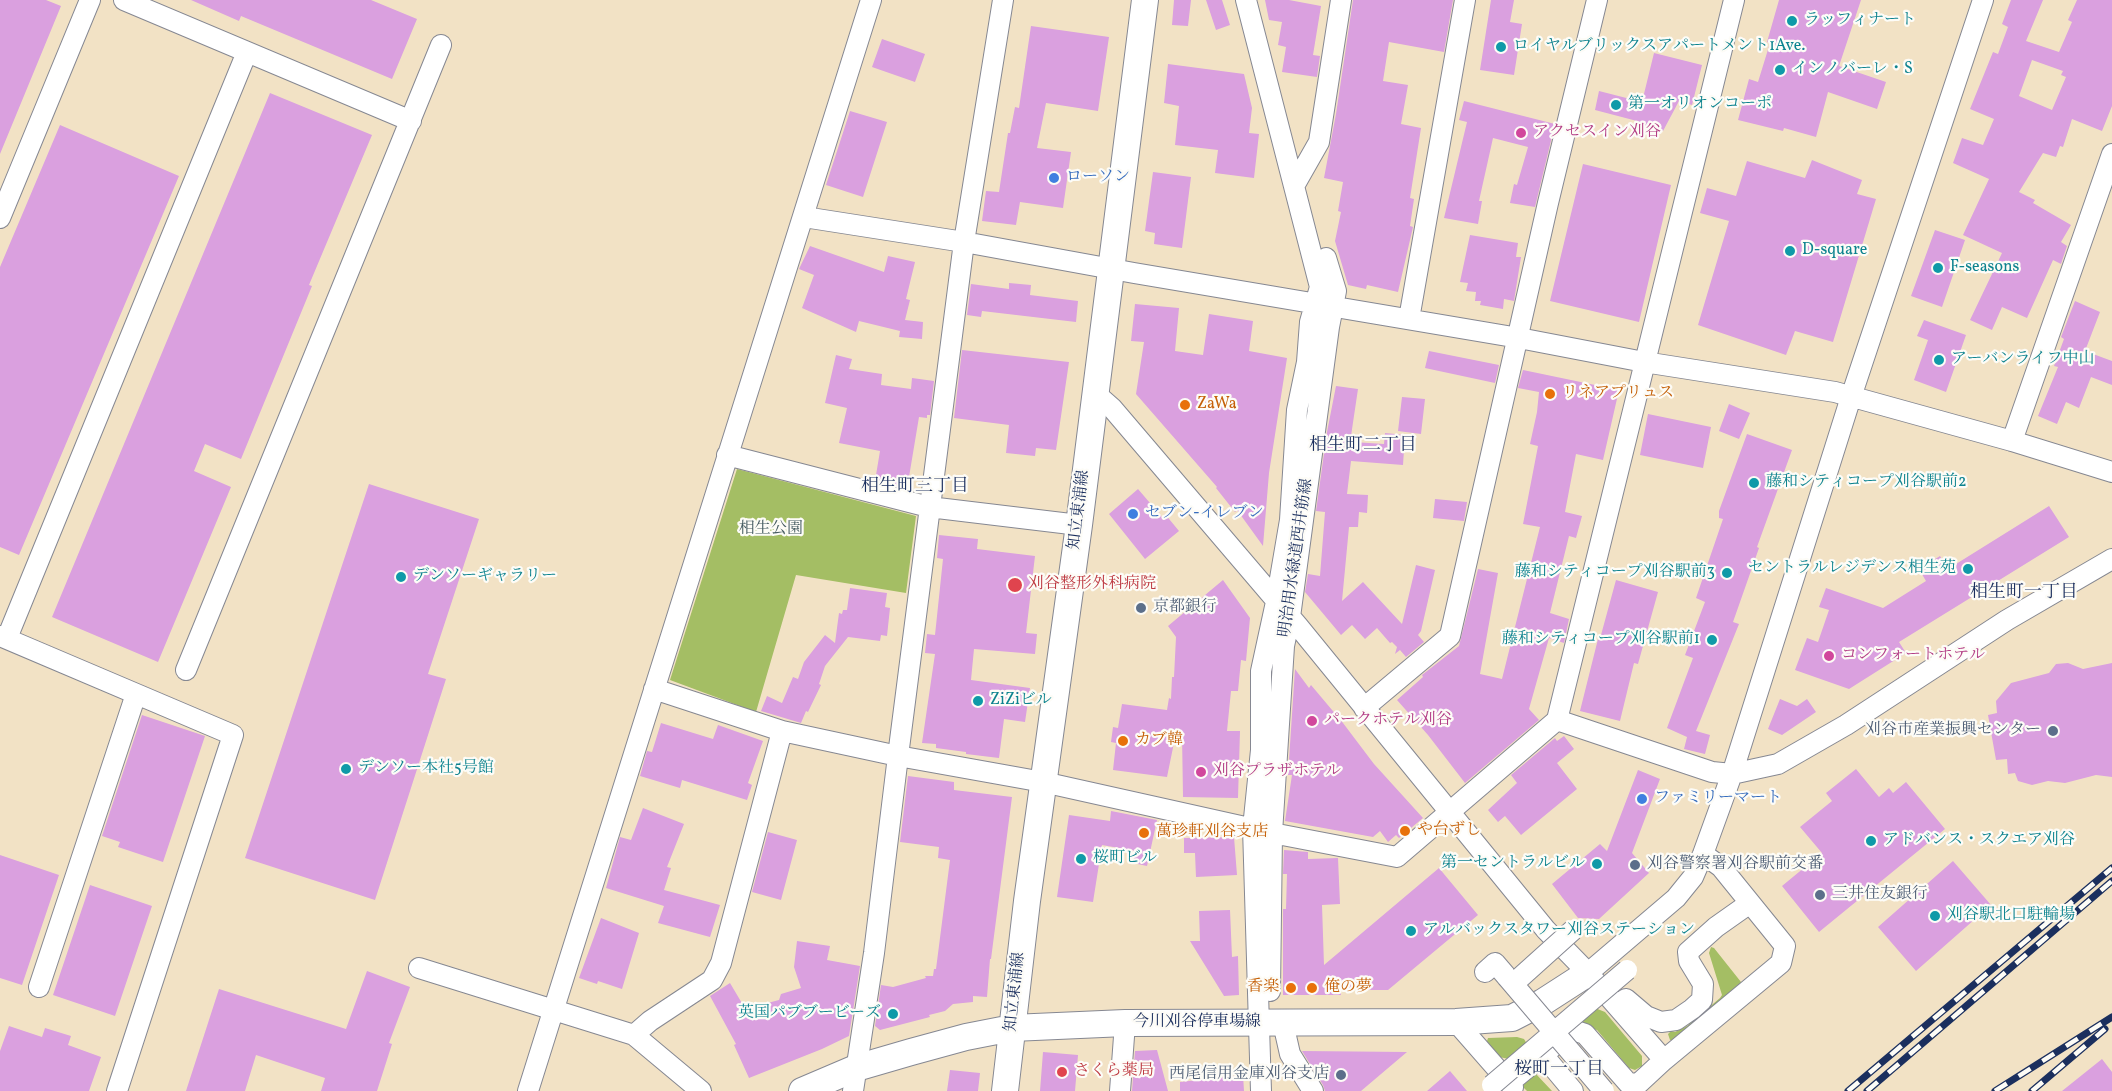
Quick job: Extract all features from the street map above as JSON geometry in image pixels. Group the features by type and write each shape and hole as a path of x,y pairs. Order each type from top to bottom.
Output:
{"main road":[{"name":"知立東浦線","path":"1005,1091 1027,901 1145,0"},
{"name":"今川刈谷停車場線","path":"802,1091 855,1080 966,1037 1012,1028 1125,1023 1456,1022 1512,1018 1543,1002 1588,973"}],"street":[{"path":"0,218 90,0"},
{"path":"124,0 411,121"},
{"path":"528,1091 871,0"},
{"path":"855,1080 874,953 964,242 1003,0"},
{"path":"1246,0 1297,179"},
{"path":"1257,0 1325,305"},
{"path":"1297,179 1319,142 1341,0"},
{"path":"1409,319 1465,0"},
{"path":"1365,708 1450,636 1548,203 1597,0"},
{"path":"654,689 782,731 898,756 1043,782 1262,831 1397,857 1557,720 1734,0"},
{"path":"1588,973 1676,898 1693,877 1703,854 1732,774 1851,397 1983,0"},
{"path":"186,670 441,45"},
{"path":"117,1091 233,735 3,637 247,52"},
{"path":"2012,441 2112,154"},
{"path":"804,217 964,242 1519,338 1644,362 1834,392 2012,441 2112,472"},
{"path":"1262,831 1260,671 1276,602 1290,520 1297,410 1307,362 1310,322 1325,305"},
{"name":"明治用水緑道西井筋線","path":"1273,1091 1262,831 1284,645 1290,617 1325,305"},
{"path":"1095,393 1112,408 1290,617 1545,930 1588,973 1664,1060"},
{"path":"727,455 929,507 1078,525"},
{"path":"1557,720 1712,772 1732,774 1778,764 1846,725 2007,621 2112,559"},
{"path":"39,987 136,694"},
{"path":"634,1035 650,1020 712,980 721,963 782,731"},
{"path":"1506,1086 1573,1030 1585,1034 1628,1083 1638,1084 1781,963 1785,946 1721,867 1703,854"},
{"path":"1617,1006 1626,999 1646,1016 1661,1022 1676,1020 1692,1009 1702,1000 1703,984 1689,961 1688,952 1716,927 1750,903"},
{"path":"1513,984 1573,930"},
{"path":"1485,972 1495,963 1604,1091"},
{"path":"419,968 634,1035 701,1091"},
{"path":"1506,1086 1554,1032 1627,970"},
{"path":"1456,1022 1506,1086"},
{"path":"1120,1091 1125,1023"},
{"path":"1261,1091 1271,1023"},
{"path":"1271,1023 1313,1091"},
{"path":"1543,1055 1573,1091"}],"green space":[{"name":"相生公園","path":"737,469 916,516 906,593 796,575 756,712 670,680"},
{"path":"1711,947 1741,982 1674,1040 1670,1040 1668,1034 1671,1031 1675,1032 1687,1026 1722,995 1709,953"},
{"path":"1590,1006 1605,1012 1642,1056 1642,1066 1635,1070 1629,1068 1597,1030 1584,1027 1579,1021"},
{"path":"1517,1037 1524,1039 1527,1044 1514,1060 1499,1057 1486,1044 1488,1038"},
{"path":"1530,1074 1536,1074 1552,1091 1527,1091 1523,1087 1523,1079"}],"building":[{"path":"0,0 46,0 61,6 0,154"},
{"path":"191,0 371,0 417,19 392,79 241,16 239,21"},
{"path":"1174,0 1191,0 1188,26 1172,25"},
{"path":"1206,0 1222,0 1230,25 1216,30"},
{"path":"1265,0 1289,0 1321,6 1313,55 1320,56 1317,77 1282,72 1286,47 1278,45 1282,22 1269,20"},
{"path":"1353,0 1453,0 1444,52 1389,42 1383,81 1408,85 1401,124 1421,128 1410,198 1414,199 1410,226 1413,227 1398,292 1367,285 1366,289 1348,285 1335,241 1341,212 1338,211 1343,182 1324,178"},
{"name":"ロイヤルブリックスアパートメント1Ave.","path":"1491,0 1514,0 1510,22 1522,24 1514,75 1480,70"},
{"path":"1779,0 1861,0 1839,66 1886,82 1877,109 1828,92 1816,137 1784,128 1783,131 1738,120 1749,79 1758,82 1770,43 1767,42"},
{"path":"2011,0 2043,0 2026,41 2059,52 2072,22 2068,20 2077,0 2112,0 2112,106 2102,131 2072,119 2063,147 2060,146 2056,157 2043,153 2019,192 2035,200 2033,203 2071,225 2061,242 2067,246 2061,264 2053,260 2027,318 2002,307 1992,330 1970,320 2002,253 1963,235 1989,179 1953,163 1962,138 1983,145 1994,119 1970,109 1993,52 1998,54 2008,27 2002,24","holes":["2032,60 2063,71 2061,75 2066,77 2052,110 2019,96"]},
{"path":"1031,26 1109,37 1098,111 1046,103 1037,148 1071,152 1063,208 1020,202 1016,225 982,221 986,191 999,192 1008,133 1010,133 1015,107 1019,108"},
{"path":"882,39 925,54 915,82 872,67"},
{"path":"1654,53 1702,65 1692,105 1679,101 1663,131 1636,124 1637,121 1595,110 1599,91 1642,102"},
{"path":"1168,64 1244,74 1252,108 1249,133 1259,134 1254,178 1215,173 1218,150 1175,145 1179,106 1164,103"},
{"path":"270,93 372,135 309,285 312,286 241,459 205,444 194,471 231,487 158,662 52,617"},
{"path":"1464,101 1555,124 1535,207 1510,203 1514,184 1517,185 1528,147 1493,138 1479,201 1482,201 1478,224 1444,218 1467,122 1459,120"},
{"path":"850,111 887,122 863,197 826,185"},
{"path":"60,125 179,176 19,555 0,547 0,267"},
{"name":"D-square","path":"1812,160 1862,180 1857,194 1876,199 1833,342 1795,331 1786,355 1698,325 1729,221 1700,213 1707,188 1736,196 1747,161 1805,178"},
{"path":"1583,164 1671,185 1639,322 1550,301"},
{"path":"1153,172 1191,177 1182,248 1154,244 1155,233 1145,231"},
{"name":"F-seasons","path":"1935,230 1965,240 1942,307 1911,296"},
{"path":"1470,235 1518,243 1516,257 1521,257 1514,301 1504,299 1503,309 1480,305 1481,301 1475,301 1476,292 1466,291 1468,283 1460,282"},
{"path":"810,246 884,272 888,256 915,262 906,299 910,300 905,320 923,322 922,339 899,337 900,331 859,321 856,332 802,308 814,275 799,269"},
{"path":"1009,283 1031,285 1030,295 1078,301 1076,322 982,311 981,317 967,315 971,284 1009,289"},
{"path":"2075,301 2100,312 2085,351 2112,361 2112,385 2091,377 2079,408 2066,402 2057,424 2038,416 2058,367 2054,366 2064,339 2061,337"},
{"path":"1135,304 1179,308 1175,351 1203,355 1209,314 1253,321 1249,351 1287,358 1269,473 1263,546 1237,510 1235,512 1217,487 1136,394 1144,342 1131,341"},
{"name":"アーバンライフ中山","path":"1924,320 1966,335 1946,392 1914,380 1928,340 1917,336"},
{"path":"962,350 1069,362 1056,450 1036,448 1035,456 1006,453 1009,425 954,418"},
{"path":"1429,351 1499,365 1495,383 1425,368"},
{"path":"836,355 852,359 849,369 882,374 881,385 911,389 912,378 934,381 930,415 927,415 927,418 919,417 907,489 875,481 880,451 839,443 847,408 825,403"},
{"path":"1523,370 1619,390 1603,460 1576,454 1565,512 1582,516 1576,538 1569,536 1550,613 1569,619 1564,643 1549,638 1529,709 1539,720 1465,783 1397,700 1423,677 1422,675 1459,646 1478,569 1498,573 1480,674 1502,679 1540,527 1523,524 1538,446 1530,444 1539,392 1518,388"},
{"path":"1336,386 1358,389 1351,436 1354,436 1353,442 1384,444 1385,433 1405,435 1403,465 1351,461 1347,494 1368,495 1367,513 1359,512 1358,527 1349,527 1342,601 1363,582 1402,624 1416,565 1435,570 1421,631 1418,635 1424,642 1406,657 1400,650 1395,654 1397,647 1392,642 1390,643 1377,628 1365,639 1352,625 1341,635 1305,592 1308,574 1320,576 1325,512 1316,511"},
{"path":"1402,397 1425,399 1421,434 1398,431"},
{"path":"1729,404 1750,413 1739,439 1719,431"},
{"path":"1648,414 1711,427 1703,468 1640,455"},
{"path":"1747,434 1792,450 1733,622 1739,624 1696,731 1710,735 1705,754 1684,749 1687,737 1667,728 1693,658 1685,655 1705,602 1696,598 1723,519 1719,518 1719,511"},
{"name":"デンソー本社5号館","path":"369,484 479,519 428,674 446,679 375,900 245,858"},
{"path":"1138,489 1162,517 1165,514 1179,531 1145,559 1109,514"},
{"path":"1435,499 1467,502 1464,521 1433,518"},
{"path":"2049,506 2069,537 1899,642 1906,653 1849,689 1795,670 1807,638 1818,642 1829,610 1819,607 1826,588 1883,608 1926,581 1919,569 1940,556 1948,569"},
{"path":"939,535 978,539 977,549 1035,556 1026,633 1037,634 1035,654 974,649 971,680 1030,688 1025,722 1004,719 999,758 966,754 966,752 936,748 936,744 922,743 935,654 925,653 927,634 935,635 943,559 937,558"},
{"path":"1223,580 1250,618 1246,661 1241,660 1238,691 1231,691 1227,731 1240,731 1238,798 1183,797 1182,734 1176,733 1167,777 1113,770 1116,743 1111,742 1113,727 1118,728 1122,704 1167,710 1169,698 1171,699 1172,677 1174,677 1176,637 1168,626"},
{"path":"1616,580 1658,592 1638,664 1634,663 1620,721 1580,711 1599,635 1601,635"},
{"path":"850,588 887,593 885,607 890,608 887,636 881,635 880,641 848,637 825,666 819,684 821,685 801,723 761,711 767,696 782,703 793,677 798,679 804,662 825,635 835,643 839,613 842,614 843,610 847,610"},
{"path":"2068,663 2083,669 2112,663 2112,777 2096,775 2065,783 2048,781 2032,785 2018,781 2015,773 2008,774 2007,759 1996,760 1988,715 1997,713 1996,701 2011,683 2049,673 2056,664"},
{"path":"1295,669 1309,688 1311,685 1343,723 1374,764 1423,818 1399,838 1396,835 1388,842 1380,831 1373,837 1285,821 1292,775 1288,775"},
{"path":"1780,699 1797,706 1807,699 1816,712 1782,735 1768,729"},
{"path":"142,715 205,736 163,862 118,847 120,842 102,836"},
{"path":"661,723 713,739 718,725 763,741 748,783 752,785 747,800 682,780 680,788 640,776 647,751 652,752"},
{"path":"1564,736 1574,749 1557,763 1577,789 1521,835 1505,816 1498,822 1488,810 1517,783 1511,775 1555,738 1557,741"},
{"name":"アドバンス・スクエア刈谷","path":"1856,769 1879,797 1889,788 1893,793 1906,782 1945,829 1819,932 1782,886 1822,853 1800,827 1832,801 1826,793"},
{"path":"1638,770 1660,779 1632,853 1649,873 1599,919 1578,918 1552,884 1600,844 1607,851"},
{"path":"908,776 954,782 954,790 1012,797 987,997 973,996 973,1002 953,1004 945,1011 929,1015 930,1017 880,1030 875,1026 881,985 893,987 926,978 925,976 933,976 934,969 936,969 950,860 938,858 939,847 900,842"},
{"path":"643,808 684,824 667,867 671,868 664,890 720,905 710,937 658,923 664,906 606,888 620,837 631,840"},
{"name":"桜町ビル","path":"1111,811 1157,820 1147,866 1133,863 1136,851 1102,845 1093,902 1057,897 1069,815 1110,821"},
{"path":"768,832 797,840 781,900 752,892"},
{"path":"1234,837 1237,875 1196,877 1195,853 1184,853 1184,838"},
{"path":"1284,850 1308,852 1308,859 1338,858 1340,904 1322,905 1324,965 1439,868 1478,915 1388,990 1340,990 1341,995 1283,995 1283,909 1286,909 1287,874 1283,874"},
{"path":"0,855 59,875 22,985 0,978"},
{"name":"刈谷駅北口駐輪場","path":"1953,861 1991,905 1916,971 1878,927"},
{"path":"90,885 152,906 115,1016 53,995"},
{"path":"1230,910 1232,957 1238,956 1239,995 1224,996 1190,941 1200,941 1199,911"},
{"path":"601,918 639,933 622,989 598,981 597,984 579,978"},
{"path":"797,941 830,946 827,960 860,966 849,1036 749,1078 734,1045 736,1044 710,996 730,983 746,1010 759,1004 779,1000 781,994 801,988 794,967"},
{"path":"367,971 410,987 389,1043 392,1044 377,1091 321,1091 325,1078 256,1055 245,1091 186,1091 219,989 346,1029"},
{"path":"9,1026 42,1037 45,1028 71,1036 68,1045 101,1057 89,1091 0,1091 0,1051"},
{"path":"1157,1050 1168,1091 1132,1091 1135,1051"},
{"path":"1302,1051 1407,1052 1361,1091 1325,1091"},
{"path":"1043,1052 1078,1055 1075,1091 1040,1091"},
{"path":"2102,1059 2112,1072 2112,1091 2062,1091"},
{"path":"950,1070 980,1073 978,1091 947,1091"},
{"path":"1450,1071 1467,1091 1427,1091"},
{"path":"1243,1075 1244,1091 1180,1091 1180,1082"}],"railway":[{"path":"1848,1091 2112,868"},
{"path":"1867,1091 2112,881"},
{"path":"1995,1091 2112,1017"},
{"path":"2032,1091 2105,1029"}],"place":[{"name":"ラッフィナート","path":"1792,21"},
{"name":"ロイヤルブリックスアパートメント1Ave.","path":"1501,47"},
{"name":"インノバーレ・S","path":"1780,70"},
{"name":"第一オリオンコーポ","path":"1616,105"},
{"name":"アクセスイン刈谷","path":"1521,133"},
{"name":"ローソン","path":"1054,178"},
{"name":"D-square","path":"1790,251"},
{"name":"F-seasons","path":"1938,268"},
{"name":"アーバンライフ中山","path":"1939,360"},
{"name":"リネアプリュス","path":"1550,394"},
{"name":"ZaWa","path":"1185,405"},
{"name":"藤和シティコープ刈谷駅前2","path":"1754,483"},
{"name":"セブン-イレブン","path":"1133,514"},
{"name":"セントラルレジデンス相生苑","path":"1968,569"},
{"name":"藤和シティコープ刈谷駅前3","path":"1727,573"},
{"name":"デンソーギャラリー","path":"401,577"},
{"name":"刈谷整形外科病院","path":"1015,585"},
{"name":"京都銀行","path":"1141,608"},
{"name":"藤和シティコープ刈谷駅前1","path":"1712,640"},
{"name":"コンフォートホテル","path":"1829,656"},
{"name":"ZiZiビル","path":"978,701"},
{"name":"パークホテル刈谷","path":"1312,721"},
{"name":"刈谷市産業振興センター","path":"2053,731"},
{"name":"カブ韓","path":"1123,741"},
{"name":"デンソー本社5号館","path":"346,769"},
{"name":"刈谷プラザホテル","path":"1201,772"},
{"name":"ファミリーマート","path":"1642,799"},
{"name":"や台ずし","path":"1405,831"},
{"name":"萬珍軒刈谷支店","path":"1144,833"},
{"name":"アドバンス・スクエア刈谷","path":"1871,841"},
{"name":"桜町ビル","path":"1081,859"},
{"name":"第一セントラルビル","path":"1597,864"},
{"name":"刈谷警察署刈谷駅前交番","path":"1635,865"},
{"name":"三井住友銀行","path":"1820,895"},
{"name":"刈谷駅北口駐輪場","path":"1935,916"},
{"name":"アルバックスタワー刈谷ステーション","path":"1411,931"},
{"name":"香楽","path":"1291,988"},
{"name":"俺の夢","path":"1312,988"},
{"name":"英国パブブービーズ","path":"893,1014"},
{"name":"さくら薬局","path":"1062,1072"},
{"name":"西尾信用金庫刈谷支店","path":"1341,1075"}],"district":[{"name":"相生町二丁目","path":"1363,447"},
{"name":"相生町三丁目","path":"915,488"},
{"name":"相生町一丁目","path":"2024,594"},
{"name":"桜町一丁目","path":"1559,1071"}]}
